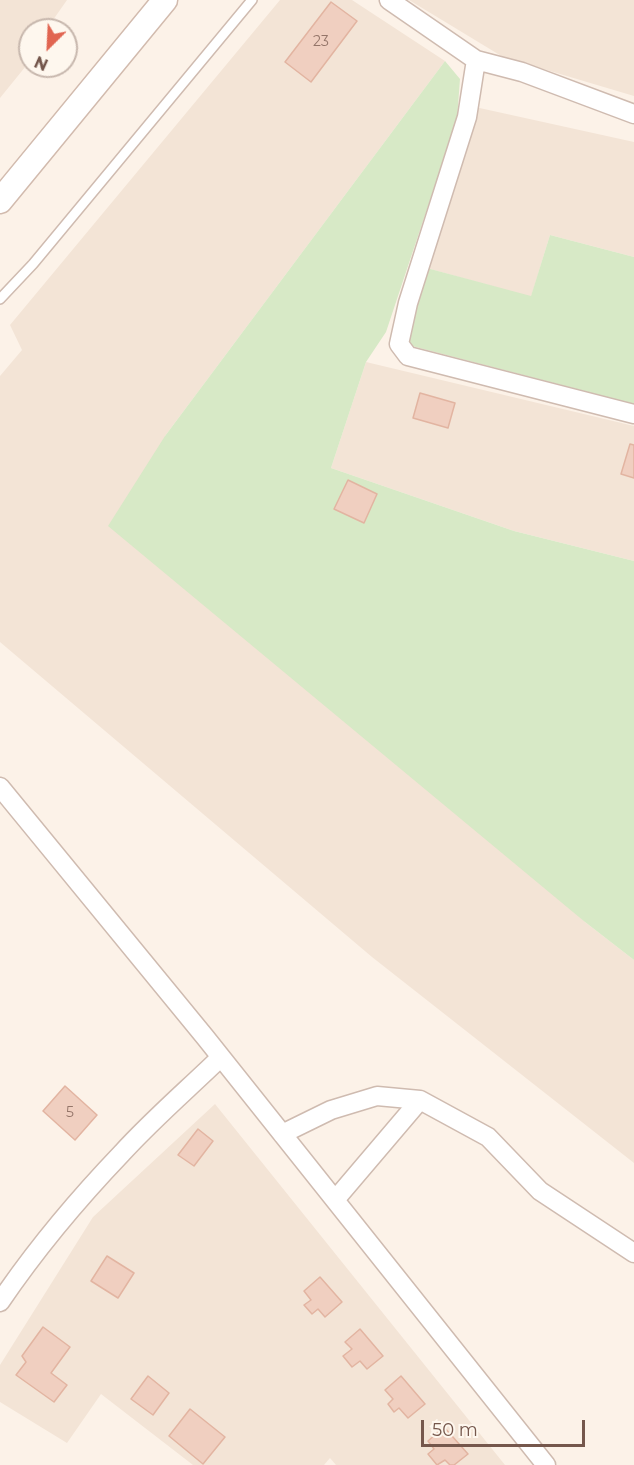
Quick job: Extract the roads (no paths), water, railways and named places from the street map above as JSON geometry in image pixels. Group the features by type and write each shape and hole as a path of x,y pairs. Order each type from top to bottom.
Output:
{"main road":[{"path":"0,201 165,0"}],"street":[{"path":"389,0 476,60 522,72 634,114"},
{"path":"476,60 467,117 408,303 399,344 408,356 634,414"},
{"path":"0,787 221,1057 546,1465"},
{"path":"0,1302 20,1273 116,1159 221,1057"},
{"path":"282,1134 331,1110 377,1096 420,1100 488,1137 540,1191 634,1253"},
{"path":"335,1200 420,1100"}],"lane":[{"path":"0,299 33,264 252,0"}]}
